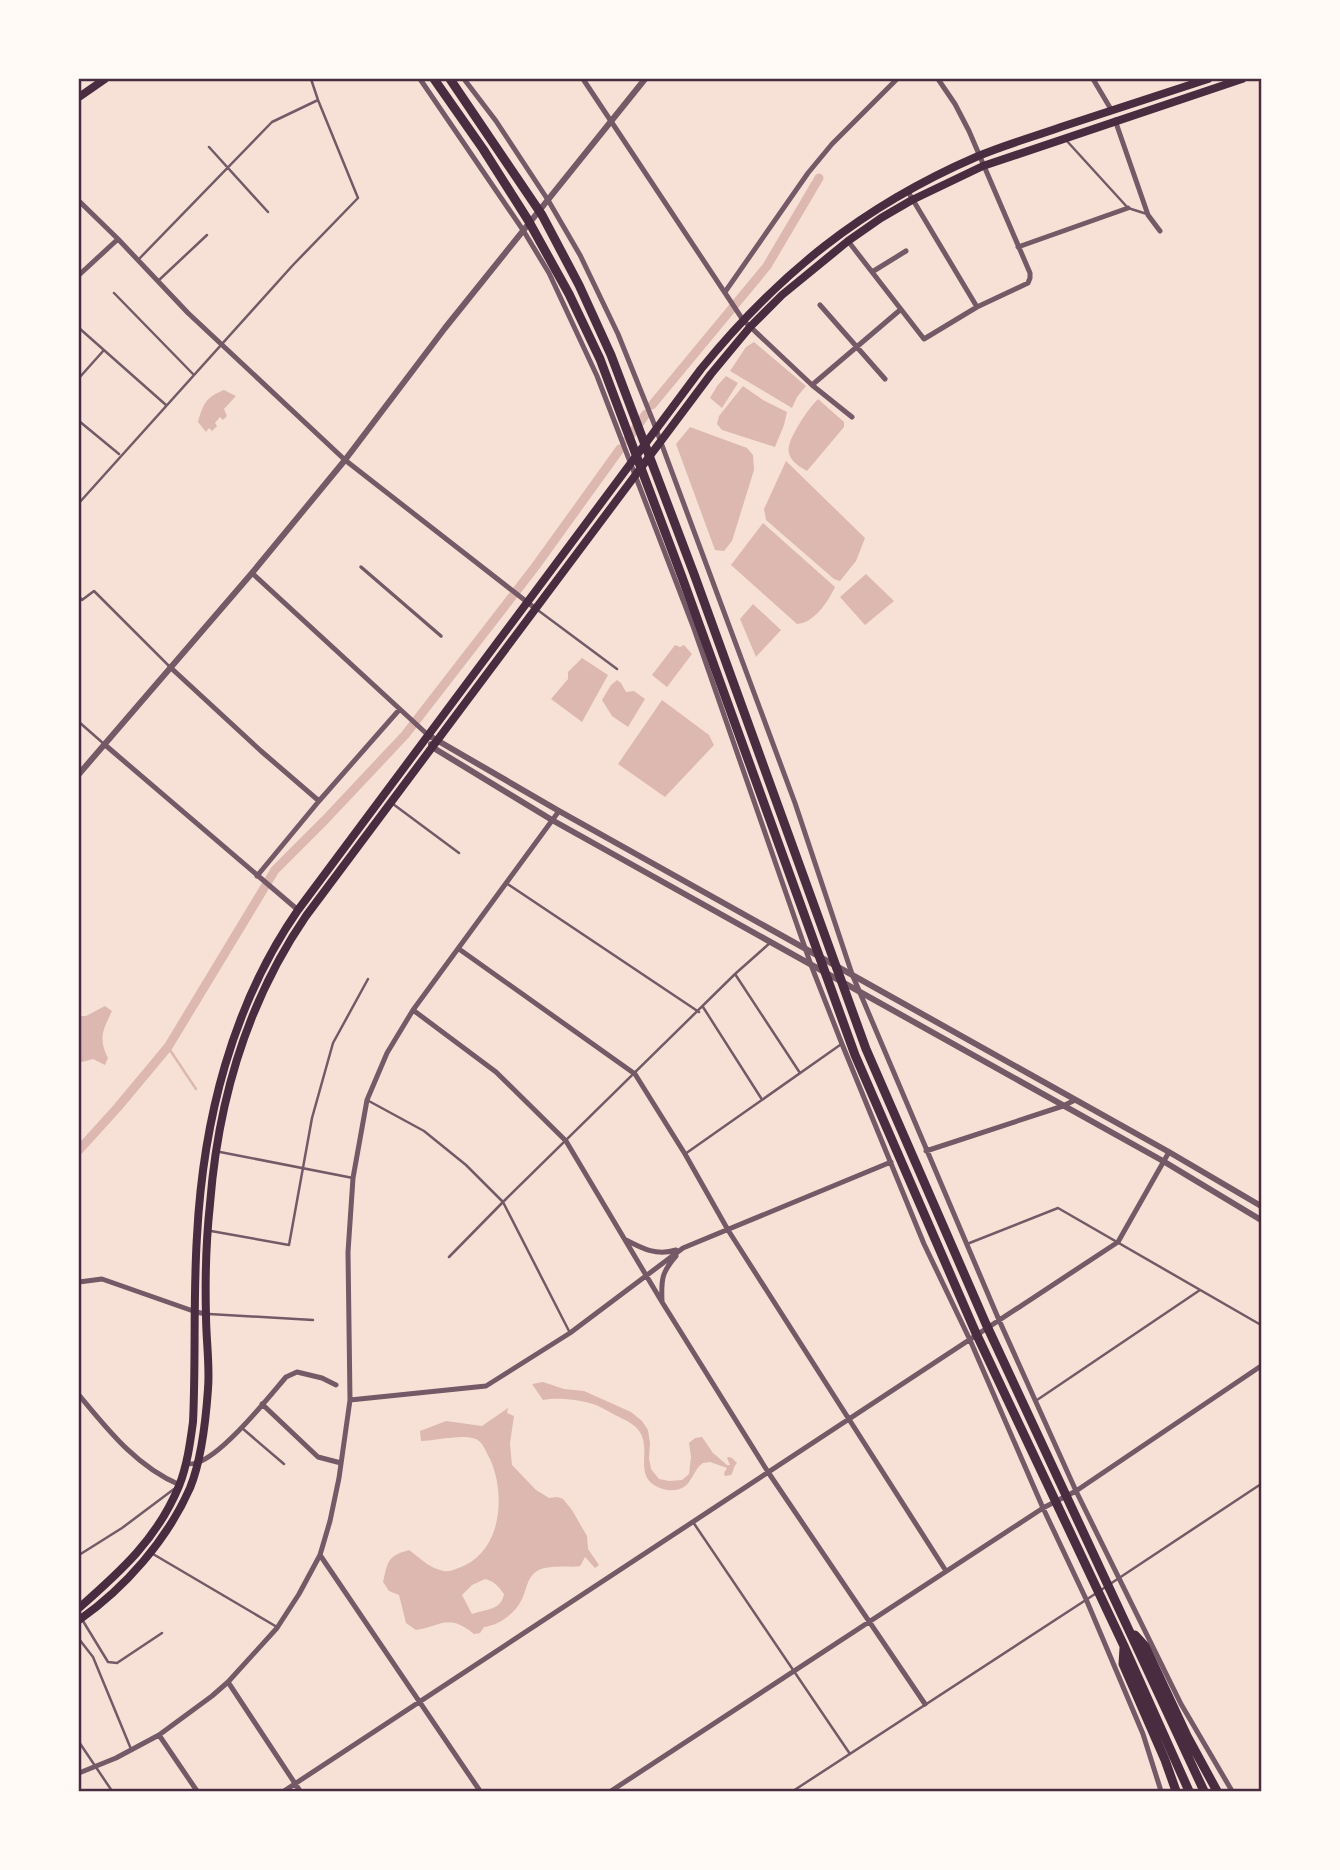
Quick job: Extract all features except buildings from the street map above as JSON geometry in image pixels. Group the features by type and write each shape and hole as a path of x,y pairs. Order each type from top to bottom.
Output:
{"highway":[{"path":"434,79 528,220 569,294 600,359 855,1055 975,1331 1124,1646 1189,1791"},
{"path":"450,79 542,215 579,285 611,355 694,574 866,1049 986,1324 1204,1791"},
{"path":"1127,1626 1145,1646 1187,1736 1217,1791"},
{"path":"1124,1646 1123,1664 1165,1760 1175,1791"}],"main road":[{"path":"79,97 105,79"},
{"path":"79,1608 149,1540 179,1485 193,1422 197,1238 206,1150 222,1073 244,1009 264,965 298,910 701,369 742,319 776,287 853,224 907,190 979,156 1208,79"},
{"path":"80,1619 126,1580 150,1552 190,1488 198,1463 208,1388 208,1230 216,1151 238,1054 273,970 306,916 711,374 750,327 782,295 848,240 912,200 983,166 1242,79"}],"street":[{"path":"421,79 550,273 592,365 693,626 811,965 842,1044 924,1244 1086,1599 1143,1734 1161,1791"},
{"path":"464,79 496,121 548,200 580,255 618,334 796,803 852,975 926,1151 1034,1402 1076,1491 1181,1704 1232,1791"},
{"path":"583,79 742,319 852,417"},
{"path":"79,774 345,460 445,328 645,79"},
{"path":"725,293 808,173 832,144 897,79"},
{"path":"848,240 924,339 977,307 1028,283 1030,273 979,156 955,104 938,79"},
{"path":"1093,79 1112,111"},
{"path":"1115,120 1148,215 1160,231"},
{"path":"907,190 977,307"},
{"path":"79,201 188,313 345,460 536,609"},
{"path":"1018,247 1128,208"},
{"path":"79,275 118,239"},
{"path":"872,272 906,251"},
{"path":"820,305 885,379"},
{"path":"813,385 900,310"},
{"path":"361,567 441,636"},
{"path":"252,573 435,743 552,820 1163,1161 1261,1220"},
{"path":"170,667 319,801"},
{"path":"257,876 319,801 401,712"},
{"path":"435,743 806,948 1261,1206"},
{"path":"104,744 298,910"},
{"path":"79,1773 159,1735 186,1717 228,1682 277,1628 320,1555 330,1521 350,1400 348,1252 353,1178 367,1100 387,1053 413,1010 559,811"},
{"path":"459,948 635,1074 728,1230 946,1571"},
{"path":"413,1010 496,1072 566,1141 768,1472 925,1704"},
{"path":"926,1151 1075,1100"},
{"path":"284,1791 1118,1242 1169,1152"},
{"path":"624,1240 648,1251 671,1252 891,1162"},
{"path":"350,1400 486,1386 570,1334 683,1248"},
{"path":"662,1302 662,1278 666,1268 683,1248"},
{"path":"79,1282 102,1279 206,1314"},
{"path":"611,1791 1043,1508 1076,1491 1261,1366"},
{"path":"185,1464 198,1463 218,1450 242,1428 286,1377 296,1372 323,1378 337,1385"},
{"path":"79,1395 121,1445 164,1478 190,1488"},
{"path":"262,1404 318,1457 341,1464"},
{"path":"320,1555 480,1791"},
{"path":"228,1682 300,1791"},
{"path":"159,1735 197,1791"}],"lane":[{"path":"79,503 193,374 358,198 311,79"},
{"path":"138,260 272,122 318,100"},
{"path":"1064,137 1128,208 1148,215"},
{"path":"209,147 268,212"},
{"path":"158,281 207,235"},
{"path":"114,293 193,374"},
{"path":"79,328 166,405"},
{"path":"79,378 104,350"},
{"path":"79,421 120,455"},
{"path":"79,596 82,600 94,591 170,667"},
{"path":"536,609 617,670"},
{"path":"79,722 104,744"},
{"path":"390,802 459,853"},
{"path":"506,883 698,1012"},
{"path":"449,1257 735,974 771,942"},
{"path":"735,974 800,1073"},
{"path":"208,1230 289,1245 312,1118 333,1043 368,979"},
{"path":"703,1007 762,1099"},
{"path":"685,1154 842,1044"},
{"path":"367,1100 424,1131 466,1165 503,1202 570,1334"},
{"path":"206,1150 353,1178"},
{"path":"966,1244 1058,1208 1261,1325"},
{"path":"1034,1402 1200,1290"},
{"path":"206,1314 313,1320"},
{"path":"242,1428 284,1464"},
{"path":"793,1791 1261,1484"},
{"path":"79,1555 122,1528 179,1485"},
{"path":"693,1522 850,1754"},
{"path":"150,1552 277,1628"},
{"path":"80,1619 108,1662 117,1663 162,1633"},
{"path":"79,1639 93,1657 132,1750"},
{"path":"79,1742 111,1791"}],"shaded area":[{"path":"754,342 806,386 792,408 730,371 746,347"},
{"path":"726,376 738,383 722,408 710,398"},
{"path":"743,386 787,412 775,447 722,430 717,424 719,416"},
{"path":"224,390 236,396 224,409 227,416 223,420 220,417 215,423 217,426 206,432 198,422 202,410 209,398"},
{"path":"818,399 844,422 844,427 807,471 793,461 789,446 800,422"},
{"path":"690,427 747,448 753,455 754,470 732,541 724,551 715,550 676,444"},
{"path":"786,461 865,538 856,561 840,581 834,579 766,520 764,509"},
{"path":"763,523 835,587 820,611 803,623 797,624 731,565"},
{"path":"866,574 894,601 865,625 840,597"},
{"path":"753,604 781,630 756,657 740,619"},
{"path":"675,645 684,645 692,654 667,687 652,675"},
{"path":"582,658 608,675 582,722 551,699 568,679 568,672"},
{"path":"617,680 626,692 634,691 645,699 628,727 612,716 602,700"},
{"path":"662,700 709,735 714,745 665,797 618,764"},
{"path":"105,1006 112,1011 103,1034 103,1045 108,1058 105,1065 93,1059 79,1061 79,1016 86,1016"},
{"path":"543,1382 564,1389 584,1391 631,1412 642,1421 648,1430 651,1469 659,1479 682,1480 689,1474 689,1443 695,1438 702,1437 713,1453 727,1465 730,1465 727,1458 729,1457 737,1463 731,1475 725,1476 727,1468 710,1462 703,1463 684,1487 663,1489 648,1479 644,1465 644,1442 636,1428 590,1403 563,1399 543,1400 532,1384"},
{"path":"508,1408 507,1413 514,1416 510,1443 512,1465 536,1490 549,1498 563,1499 587,1536 588,1549 599,1565 595,1568 585,1557 580,1566 537,1571 529,1580 516,1609 501,1621 484,1627 480,1633 474,1634 451,1622 416,1630 406,1623 399,1595 389,1591 383,1582 392,1557 409,1550 436,1569 448,1571 461,1567 475,1559 485,1548 497,1520 499,1504 495,1473 479,1441 460,1437 421,1441 420,1431 446,1421 482,1426","holes":["488,1580 496,1584 504,1594 502,1600 492,1609 472,1614 462,1595 472,1585"]}],"waterway":[{"path":"652,405 767,266 819,178"},
{"path":"627,440 646,414"},
{"path":"79,1150 168,1047 275,870 405,735 535,567 620,449"},
{"path":"168,1047 196,1089"}]}
